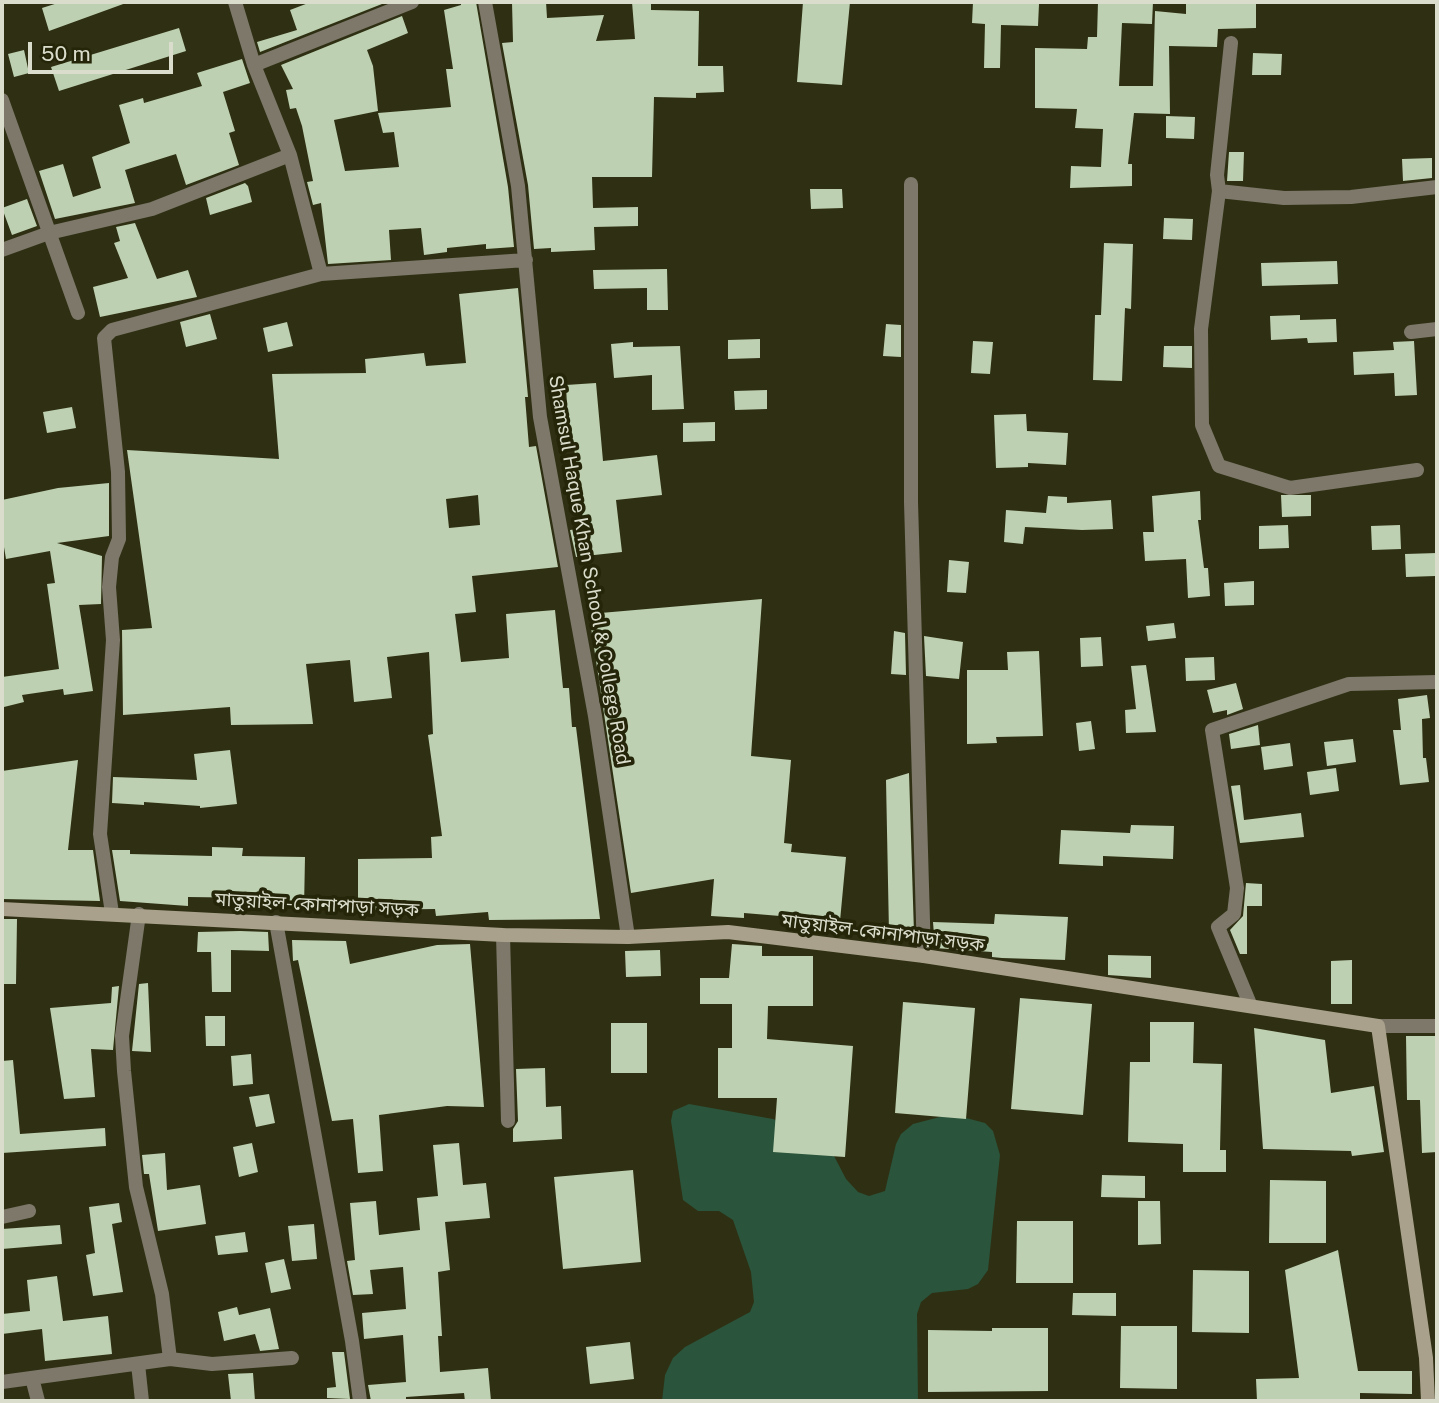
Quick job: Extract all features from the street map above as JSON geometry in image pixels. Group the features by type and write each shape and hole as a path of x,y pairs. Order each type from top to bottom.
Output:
{"main road":[{"name":"মাতুয়াইল-কোনাপাড়া সড়ক","path":"2,909 139,914 503,936 628,937 728,932 924,956 1250,1004 1378,1026"},
{"path":"1378,1026 1426,1358 1427,1401"}],"street":[{"path":"235,2 254,65 289,155 321,274"},
{"path":"254,65 412,2"},
{"name":"Shamsul Haque Khan School & College Road","path":"485,2 509,127 526,260 540,417 595,716 628,937"},
{"path":"1231,43 1217,175 1219,191 1201,343 1202,425 1219,466 1290,488 1416,470"},
{"path":"2,100 78,313"},
{"path":"2,250 50,233 152,209 289,155"},
{"path":"911,184 911,502 924,956"},
{"path":"1219,191 1284,198 1351,197 1437,187"},
{"path":"112,913 100,834 113,640 109,587 112,557 120,540 118,472 104,338 112,330 321,274 526,260"},
{"path":"1412,332 1437,329"},
{"path":"1250,1004 1218,927 1234,914 1237,888 1212,730 1349,684 1437,682"},
{"path":"139,914 122,1037 124,1071 136,1187 162,1294 170,1359"},
{"path":"276,922 352,1341 360,1401"},
{"path":"503,936 508,1121"},
{"path":"1378,1026 1437,1026"},
{"path":"2,1217 29,1211"},
{"path":"2,1382 170,1359 212,1364 292,1358"},
{"path":"138,1364 142,1401"},
{"path":"32,1378 38,1401"}],"shaded area":[{"path":"689,1104 773,1119 808,1132 833,1154 846,1179 858,1192 869,1196 885,1191 896,1144 901,1134 913,1124 951,1114 985,1123 993,1131 1000,1155 988,1270 978,1284 968,1289 932,1293 921,1302 917,1314 918,1401 662,1401 665,1375 673,1358 685,1347 750,1312 754,1302 751,1272 733,1220 719,1211 698,1211 683,1200 671,1121 673,1111"}],"building":[{"path":"61,2 126,3 49,31 42,8"},
{"path":"311,2 387,2 260,52 257,42 297,30 290,10"},
{"path":"461,2 476,2 508,187 514,247 486,249 486,244 447,248 447,252 424,255 421,228 389,230 391,260 328,264 321,203 313,205 307,182 313,181 302,126 296,108 290,109 286,90 293,89 281,65 402,16 408,33 367,50 373,66 378,111 334,120 345,171 399,167 394,132 383,133 378,113 451,107 446,69 453,69 444,10 461,5"},
{"path":"512,2 546,2 547,18 604,15 596,41 635,39 632,2 651,2 651,10 699,11 698,66 723,66 724,92 696,93 696,98 654,97 652,177 592,177 593,208 638,207 638,226 594,227 595,250 551,252 551,248 534,249 528,185 502,43 513,42"},
{"path":"803,2 850,2 842,85 797,82"},
{"path":"973,2 1039,4 1038,26 1001,25 1000,68 984,68 985,24 972,23"},
{"path":"1098,2 1153,2 1152,24 1122,23 1119,86 1153,86 1155,11 1186,14 1186,2 1256,2 1256,28 1218,29 1217,47 1169,46 1170,114 1134,113 1128,164 1132,164 1132,186 1070,188 1071,166 1101,167 1103,129 1075,128 1077,109 1035,108 1035,48 1087,49 1088,37 1097,37"},
{"path":"179,28 186,51 59,91 51,67"},
{"path":"24,50 29,73 14,77 8,54"},
{"path":"1253,53 1282,54 1281,75 1252,75"},
{"path":"242,59 250,83 223,92 235,131 229,133 239,165 186,185 176,154 125,170 135,203 55,219 39,171 63,164 73,197 101,188 92,157 130,143 119,105 143,98 144,103 202,86 197,73"},
{"path":"1166,116 1195,117 1194,139 1166,138"},
{"path":"1229,152 1244,152 1243,181 1227,181"},
{"path":"1432,158 1432,178 1403,181 1402,159"},
{"path":"245,183 252,202 210,215 206,198"},
{"path":"810,189 842,189 843,208 811,209"},
{"path":"27,199 37,226 12,235 2,208"},
{"path":"1164,218 1193,219 1192,240 1163,239"},
{"path":"135,223 157,279 188,270 197,297 100,317 93,287 128,278 114,243 120,241 116,227"},
{"path":"1104,243 1133,244 1131,309 1125,308 1122,381 1093,380 1095,315 1101,315"},
{"path":"1337,261 1338,284 1262,286 1261,263"},
{"path":"667,269 668,310 647,310 647,288 594,289 593,270"},
{"path":"518,288 528,397 525,397 529,447 536,446 558,567 472,576 476,612 455,614 461,662 509,658 506,614 555,610 563,688 569,688 572,727 576,727 600,919 489,920 488,912 436,916 435,909 358,910 358,859 432,858 431,837 442,836 428,735 433,734 429,652 387,657 392,698 354,702 350,660 306,664 313,724 231,725 230,707 123,715 122,630 152,628 127,450 279,459 272,374 366,373 365,359 424,353 426,366 466,363 459,294","holes":["478,495 480,525 449,528 446,499"]},
{"path":"210,314 217,339 186,347 180,322"},
{"path":"1300,315 1300,320 1336,319 1337,342 1308,343 1307,338 1271,340 1270,316"},
{"path":"287,322 293,346 268,352 263,328"},
{"path":"886,324 901,325 901,357 883,356"},
{"path":"760,339 760,358 728,359 728,340"},
{"path":"973,341 993,342 990,374 971,373"},
{"path":"1414,341 1417,395 1395,396 1394,373 1354,375 1353,352 1394,350 1393,342"},
{"path":"633,342 633,347 680,346 684,409 652,410 652,375 614,378 611,344"},
{"path":"1164,346 1192,346 1192,368 1163,367"},
{"path":"596,383 603,461 657,455 662,495 616,500 622,552 576,557 570,530 584,528 574,447 569,447 566,385"},
{"path":"767,390 767,409 735,410 734,391"},
{"path":"72,407 76,428 47,433 43,412"},
{"path":"1026,414 1027,431 1068,433 1066,465 1028,463 1028,467 996,468 994,415"},
{"path":"715,422 715,441 683,442 683,423"},
{"path":"109,483 109,536 57,543 102,556 101,604 79,605 93,691 64,695 63,689 22,695 24,702 4,707 2,677 59,669 47,584 55,583 50,551 6,559 2,535 2,500 58,488"},
{"path":"1200,491 1201,520 1198,520 1204,568 1208,568 1210,596 1188,598 1186,559 1145,561 1143,532 1154,532 1152,496"},
{"path":"1281,495 1311,495 1311,516 1282,517"},
{"path":"1048,496 1067,497 1067,503 1111,500 1113,529 1025,527 1023,544 1004,542 1006,510 1046,513"},
{"path":"1288,525 1289,548 1259,549 1259,526"},
{"path":"1400,525 1401,549 1372,550 1371,526"},
{"path":"1437,553 1435,576 1406,577 1405,554"},
{"path":"949,560 969,562 966,593 947,592"},
{"path":"1254,581 1254,605 1225,606 1224,583"},
{"path":"762,599 751,756 791,760 784,843 792,844 791,852 846,857 840,921 744,913 744,918 711,916 714,879 631,893 589,614"},
{"path":"1174,623 1176,638 1148,641 1146,626"},
{"path":"894,631 905,633 906,675 891,674"},
{"path":"924,636 963,642 959,679 926,676"},
{"path":"1101,637 1103,666 1081,667 1080,638"},
{"path":"1039,651 1043,736 996,737 997,743 967,744 967,670 1008,670 1007,652"},
{"path":"1214,657 1215,680 1186,681 1185,658"},
{"path":"1146,665 1156,732 1126,733 1125,710 1136,709 1131,666"},
{"path":"1236,683 1243,709 1227,715 1227,710 1213,713 1207,690"},
{"path":"1427,695 1430,718 1422,719 1423,758 1426,758 1429,782 1400,785 1393,730 1401,730 1398,699"},
{"path":"1091,721 1095,749 1079,751 1076,723"},
{"path":"1258,725 1260,745 1231,749 1229,734"},
{"path":"1353,739 1356,762 1327,766 1324,742"},
{"path":"1290,743 1293,766 1264,770 1261,747"},
{"path":"230,750 237,804 200,808 144,802 144,805 112,803 113,777 197,780 194,754"},
{"path":"78,760 68,850 93,850 100,901 2,899 2,771"},
{"path":"1336,768 1339,791 1310,795 1307,772"},
{"path":"909,773 914,934 889,933 886,780"},
{"path":"1240,785 1244,820 1301,813 1304,837 1240,843 1231,786"},
{"path":"1131,825 1174,826 1173,859 1103,856 1103,866 1059,864 1061,830 1130,833"},
{"path":"212,847 243,848 242,856 305,857 304,908 264,907 264,898 188,897 188,906 120,901 112,850 130,850 130,854 212,856"},
{"path":"1246,883 1262,884 1262,906 1247,906 1247,954 1240,954 1230,930 1243,916"},
{"path":"995,914 1068,917 1065,960 1002,958 992,957 992,952 935,948 933,922 994,924"},
{"path":"2,919 17,919 16,984 2,984"},
{"path":"198,932 268,932 269,951 231,950 231,992 212,992 211,952 197,952"},
{"path":"292,940 346,941 350,964 437,945 470,944 484,1107 447,1106 379,1115 383,1171 358,1173 353,1119 332,1121 298,960 293,961"},
{"path":"732,944 762,946 762,956 813,956 813,1006 768,1006 767,1039 853,1046 845,1157 773,1152 777,1098 718,1098 718,1048 732,1048 732,1004 700,1004 700,978 729,978"},
{"path":"660,950 661,976 626,977 625,951"},
{"path":"1108,955 1151,956 1151,978 1108,975"},
{"path":"1352,960 1352,1004 1331,1004 1331,961"},
{"path":"148,983 151,1052 132,1051 139,984"},
{"path":"119,986 113,1050 91,1049 95,1097 64,1099 50,1008 111,1003 112,987"},
{"path":"1020,998 1092,1004 1083,1115 1011,1109"},
{"path":"903,1002 975,1008 966,1119 895,1113"},
{"path":"205,1016 225,1016 225,1046 206,1046"},
{"path":"1150,1022 1194,1022 1193,1063 1222,1064 1220,1150 1226,1150 1226,1172 1183,1172 1183,1144 1128,1142 1130,1062 1150,1062"},
{"path":"611,1023 647,1023 647,1073 611,1073"},
{"path":"1254,1028 1325,1040 1331,1093 1374,1086 1384,1152 1352,1156 1351,1151 1263,1149"},
{"path":"1406,1036 1437,1036 1437,1152 1422,1153 1420,1100 1407,1100"},
{"path":"251,1054 253,1084 233,1086 231,1056"},
{"path":"13,1060 20,1134 105,1128 106,1146 2,1153 2,1061"},
{"path":"545,1068 546,1107 561,1106 562,1139 513,1142 513,1129 518,1121 516,1069"},
{"path":"269,1094 275,1123 256,1127 249,1097"},
{"path":"252,1143 258,1172 239,1177 233,1147"},
{"path":"459,1143 463,1185 486,1183 490,1218 445,1222 450,1270 438,1272 442,1336 438,1336 440,1372 488,1368 491,1401 465,1401 464,1393 406,1397 406,1401 371,1401 368,1385 406,1382 403,1335 364,1339 362,1313 406,1309 403,1267 370,1270 373,1294 353,1295 347,1261 355,1260 350,1203 376,1201 379,1235 420,1230 417,1198 438,1196 433,1145"},
{"path":"165,1153 167,1190 200,1185 206,1224 158,1231 149,1174 144,1174 142,1155"},
{"path":"633,1170 641,1262 563,1269 554,1177"},
{"path":"1102,1175 1145,1176 1145,1198 1101,1197"},
{"path":"1270,1180 1326,1181 1326,1243 1269,1243"},
{"path":"1138,1201 1160,1201 1161,1244 1138,1245"},
{"path":"119,1203 122,1222 112,1224 123,1292 93,1296 86,1255 95,1253 89,1207"},
{"path":"1017,1221 1073,1221 1073,1283 1016,1283"},
{"path":"314,1224 317,1259 292,1261 288,1226"},
{"path":"60,1225 62,1244 2,1249 2,1229"},
{"path":"245,1232 248,1252 218,1255 215,1236"},
{"path":"1338,1250 1358,1371 1412,1371 1412,1394 1360,1393 1360,1401 1257,1401 1256,1379 1299,1378 1285,1270"},
{"path":"284,1259 291,1289 271,1293 265,1263"},
{"path":"1193,1270 1249,1271 1249,1333 1192,1332"},
{"path":"57,1276 63,1321 108,1316 112,1354 45,1361 42,1329 2,1334 2,1314 30,1311 27,1280"},
{"path":"1073,1293 1116,1293 1116,1316 1072,1315"},
{"path":"237,1307 239,1315 270,1308 279,1349 260,1351 255,1334 224,1341 218,1312"},
{"path":"1121,1326 1177,1326 1177,1389 1120,1388"},
{"path":"992,1328 1048,1328 1048,1391 928,1392 928,1330 992,1331"},
{"path":"630,1342 634,1379 590,1384 586,1347"},
{"path":"332,1352 344,1352 350,1399 327,1398 327,1388 336,1387"},
{"path":"253,1373 255,1401 231,1401 228,1374"}]}
